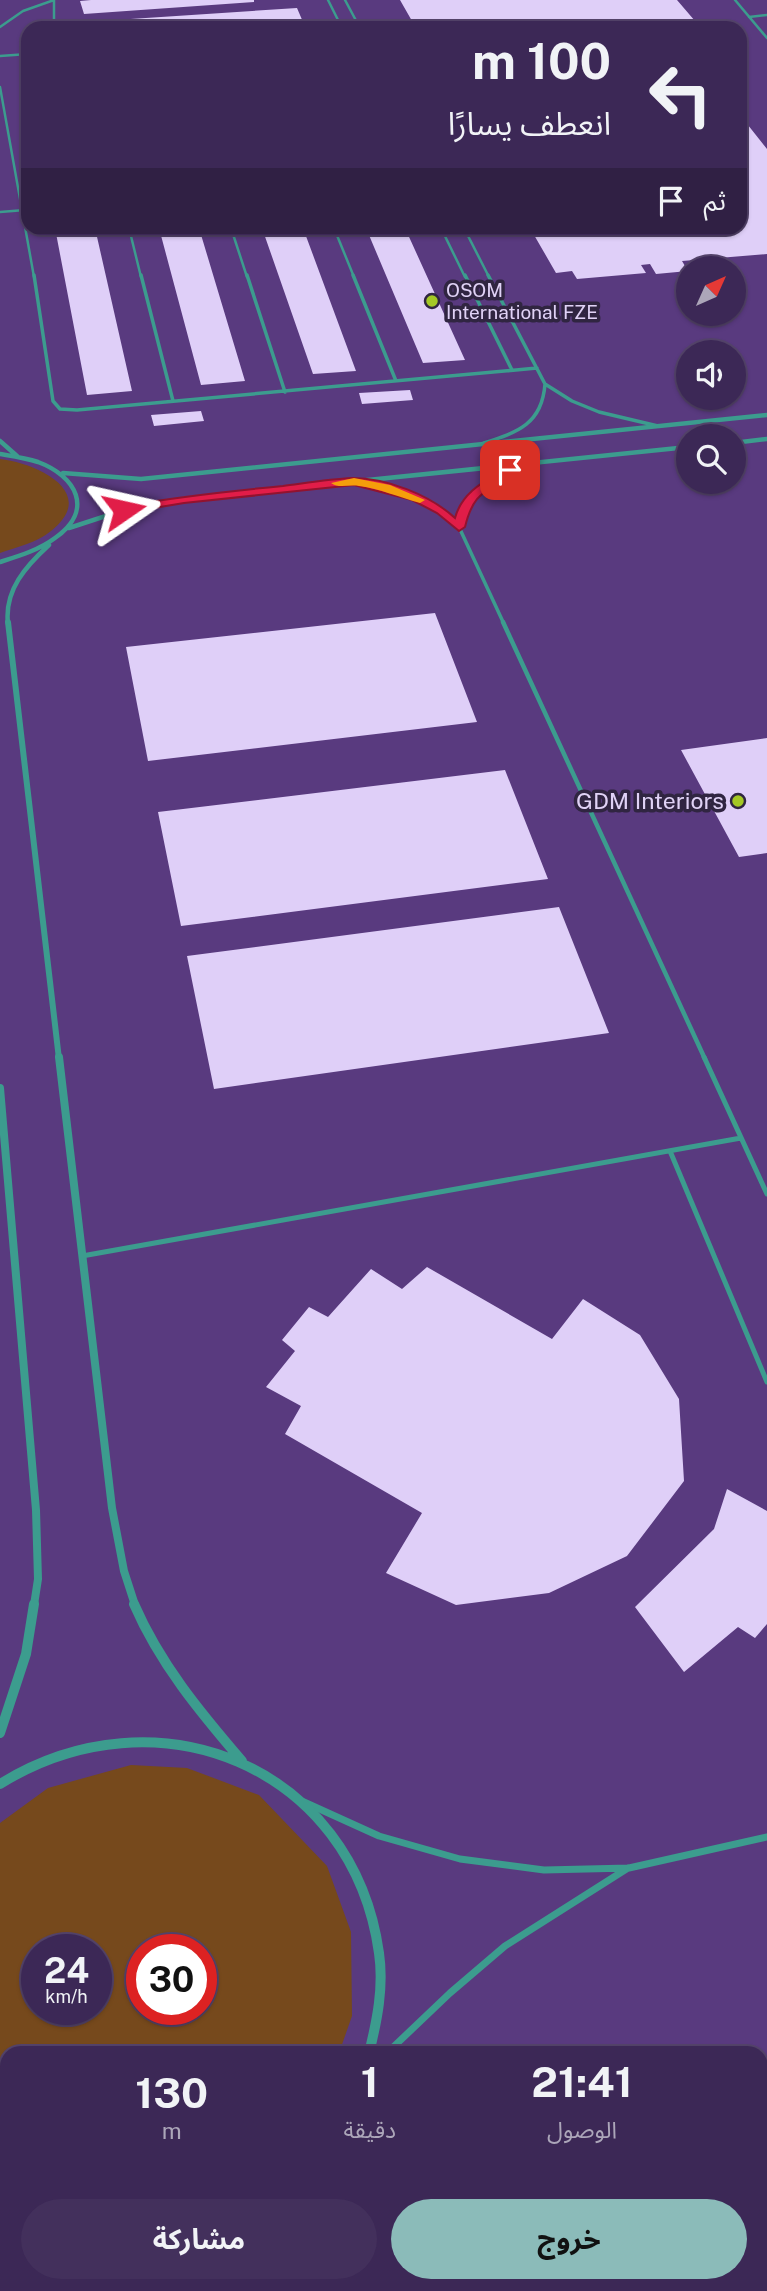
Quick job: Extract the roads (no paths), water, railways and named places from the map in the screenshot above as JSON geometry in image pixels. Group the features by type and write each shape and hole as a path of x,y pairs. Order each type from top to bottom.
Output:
{"street":[{"path":"0,454 43,463 63,473 141,479 767,415"},
{"path":"746,441 767,439"},
{"path":"0,441 18,456"},
{"path":"69,528 124,510 154,504 676,448"},
{"path":"63,473 75,485 80,499 78,514 69,528 26,566 12,589 7,613 112,1508 125,1574 150,1639 190,1702 242,1761"},
{"path":"0,562 21,557 49,545"},
{"path":"0,1088 36,1510 38,1579 26,1654 0,1733"},
{"path":"0,1784 13,1775 69,1751 128,1741 187,1745 242,1761 275,1779 304,1802 340,1845 365,1896 379,1953 378,2015 371,2046"}],"lane":[{"path":"0,27 23,11 54,0 54,21"},
{"path":"328,0 338,21"},
{"path":"345,0 356,21"},
{"path":"735,0 767,38"},
{"path":"749,17 767,15"},
{"path":"0,56 21,54"},
{"path":"0,88 21,187"},
{"path":"0,212 21,210"},
{"path":"30,235 54,406 60,409 77,410 537,368"},
{"path":"131,235 173,401"},
{"path":"233,235 285,392"},
{"path":"337,235 396,381"},
{"path":"444,235 512,370"},
{"path":"468,235 545,384 545,402 534,419 512,434 481,444"},
{"path":"545,384 565,399 592,412 625,421 661,426"},
{"path":"459,527 464,508 477,491 497,476 524,464"},
{"path":"354,482 386,488 416,498 441,511 459,527 767,1194"},
{"path":"82,1256 741,1138"},
{"path":"670,1151 767,1382"},
{"path":"304,1802 379,1836 460,1859 544,1870 629,1868 767,1837"},
{"path":"394,2046 426,2013 491,1957 558,1909 629,1868"}],"place":[{"name":"OSOM International FZE","path":"432,301"},
{"name":"GDM Interiors","path":"738,801"}]}
